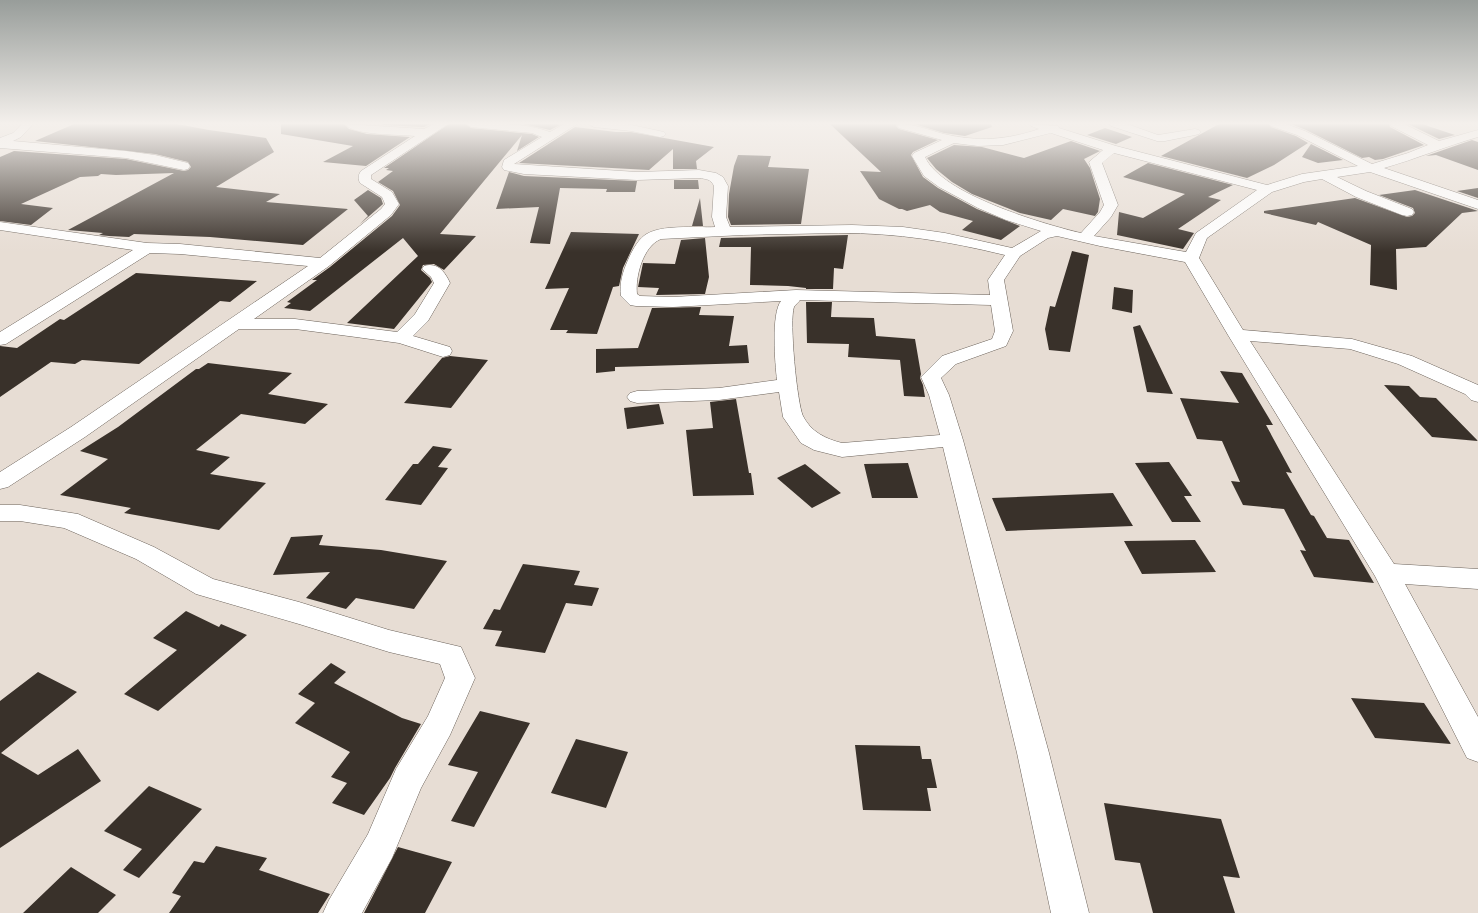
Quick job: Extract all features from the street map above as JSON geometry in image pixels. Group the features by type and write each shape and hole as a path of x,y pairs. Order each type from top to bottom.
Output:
{"street":[{"path":"0,482 78,432 323,263 386,212 392,204 387,195 365,180 365,174 376,167"},
{"path":"508,167 524,170 630,176 699,174 712,176 718,180 721,186 720,217 724,231"},
{"path":"923,167 925,171 946,186 985,207 1006,216 1055,232 1191,258 1237,335 1386,573 1478,748"},
{"path":"1084,238 1106,214 1111,205 1097,167"},
{"path":"1180,167 1267,189"},
{"path":"1368,167 1478,206"},
{"path":"1191,258 1201,236 1267,189 1302,178 1376,167"},
{"path":"1322,174 1361,194 1407,212"},
{"path":"0,226 147,248 180,249 323,263"},
{"path":"999,300 796,295 673,302 636,301 629,296 627,289 635,260 645,241 653,236 668,234 724,231 840,229 903,231 954,239 1014,253"},
{"path":"1055,232 1043,235 1014,253 996,280 1004,331 1000,342 949,360 931,377 939,395 952,440 1033,753 1070,913"},
{"path":"0,340 147,248"},
{"path":"400,338 422,318 442,283 438,274 430,269"},
{"path":"796,295 786,306 784,325 785,368 793,417 809,438 822,445 842,450 952,440"},
{"path":"234,324 295,324 400,338 443,351"},
{"path":"1237,335 1352,344 1404,360 1472,390 1478,396"},
{"path":"637,397 719,394 787,385"},
{"path":"0,513 20,513 69,520 145,552 204,587 299,613 390,641 451,655 460,678 440,725 408,780 380,846 342,913"},
{"path":"1386,573 1478,579"}],"building":[{"path":"0,167 163,167 184,171 191,167 250,167 216,187 280,194 266,202 348,209 303,245 210,237 134,234 129,237 109,236 99,235 103,233 68,230 174,173 116,175 101,174 98,176 80,177 21,204 53,208 31,225 0,221"},
{"path":"386,167 496,167 440,234 476,236 444,270 434,264 423,265 421,270 430,278 432,282 394,329 347,323 418,256 403,238 310,311 284,308 291,303 287,302 317,280 312,280 392,216 400,205 393,191 378,182 393,171 386,170 389,168 384,168"},
{"path":"586,167 653,167 649,170"},
{"path":"673,167 697,167 697,169 673,169"},
{"path":"734,167 809,169 801,224 731,225 728,217 729,194"},
{"path":"875,167 917,167 923,177 938,188 977,209 1020,226 1001,240 962,230 973,221 940,212 930,205 907,211 899,209 879,199 860,171 881,172"},
{"path":"934,167 1089,167 1100,199 1098,212 1095,216 1063,209 1051,220 1020,213 972,194 952,182"},
{"path":"1142,167 1162,167 1233,185 1208,197 1221,200 1178,229 1194,233 1183,249 1117,235 1119,212 1143,218 1185,194 1123,177"},
{"path":"1202,167 1271,167 1247,178"},
{"path":"1468,167 1478,167 1478,170"},
{"path":"509,172 524,176 637,181 635,192 606,192 607,189 560,188 550,244 530,243 539,207 496,209"},
{"path":"674,180 698,180 699,189 674,189"},
{"path":"1478,188 1478,198 1457,191"},
{"path":"368,190 381,198 383,204 360,224 368,216 354,200"},
{"path":"1415,190 1478,211 1462,213 1426,247 1396,249 1397,290 1370,285 1371,245 1318,222 1316,225 1264,213 1264,211 1355,198 1407,217 1412,216 1415,213 1413,208 1379,195"},
{"path":"700,198 703,226 692,226"},
{"path":"571,232 639,234 623,268 619,286 613,287 597,334 566,333 568,330 550,330 569,288 545,289"},
{"path":"848,235 843,269 834,268 833,289 806,289 788,286 750,285 751,247 719,247 721,238"},
{"path":"705,238 709,277 705,294 656,295 659,288 638,287 643,263 675,264 681,240"},
{"path":"1072,251 1089,255 1070,352 1049,350 1045,329 1050,306 1055,307"},
{"path":"136,273 257,281 230,302 220,301 139,364 82,360 75,364 51,362 0,397 0,346 17,348 60,319 64,320"},
{"path":"1114,287 1133,290 1132,313 1112,309"},
{"path":"806,302 832,302 831,317 874,318 876,336 915,339 921,374 920,378 925,397 904,396 900,360 848,357 849,344 807,343"},
{"path":"701,307 699,315 734,316 729,346 747,345 749,363 615,367 615,371 596,373 596,349 638,348 652,308"},
{"path":"1140,325 1173,394 1147,392 1133,327"},
{"path":"450,356 488,360 451,408 404,403 442,358"},
{"path":"208,363 292,373 268,394 328,404 305,424 241,414 196,450 230,457 210,474 266,483 219,530 124,513 131,508 60,495 108,459 80,451 118,427 196,369 199,369"},
{"path":"1220,371 1242,373 1273,425 1266,425 1292,473 1286,472 1311,515 1314,516 1327,538 1349,540 1374,583 1314,577 1300,550 1306,551 1284,509 1243,505 1231,481 1240,482 1222,441 1197,439 1180,398 1239,403"},
{"path":"1384,385 1409,386 1420,397 1436,398 1478,441 1432,437"},
{"path":"736,399 754,495 693,496 686,430 713,428 710,402"},
{"path":"659,404 664,424 627,429 624,408"},
{"path":"433,446 452,449 438,467 448,468 421,505 385,500 413,464 418,464"},
{"path":"1169,462 1192,496 1184,496 1201,522 1172,522 1135,463"},
{"path":"908,463 918,498 872,498 864,464"},
{"path":"805,464 841,493 812,508 777,478"},
{"path":"1113,493 1133,526 1006,531 992,498"},
{"path":"323,535 319,545 381,550 447,561 414,609 356,598 346,609 306,598 330,572 273,575 291,537"},
{"path":"1195,540 1216,572 1142,574 1124,541"},
{"path":"523,564 580,571 574,585 599,588 592,606 566,603 545,653 495,646 502,631 483,629 494,609 500,610"},
{"path":"186,611 219,627 221,624 247,635 158,711 124,694 177,650 153,638"},
{"path":"331,663 346,672 334,683 402,718 421,724 390,778 364,815 332,803 347,783 331,777 350,752 295,723 315,703 298,694"},
{"path":"38,672 77,692 1,753 38,775 78,749 101,781 0,848 0,701"},
{"path":"1351,698 1424,703 1451,744 1375,738"},
{"path":"480,711 530,723 474,827 451,821 478,772 448,765"},
{"path":"576,739 628,752 606,808 551,793"},
{"path":"855,745 920,746 922,759 931,759 937,788 927,788 931,811 863,810"},
{"path":"149,786 202,809 139,878 123,870 142,849 104,831"},
{"path":"1104,803 1221,819 1240,878 1223,876 1235,913 1153,913 1140,863 1115,860"},
{"path":"216,846 267,858 259,870 330,894 318,913 169,913 181,896 172,893 194,861 204,863"},
{"path":"398,847 452,862 425,913 364,913"},
{"path":"71,867 116,895 98,913 23,913"}]}
